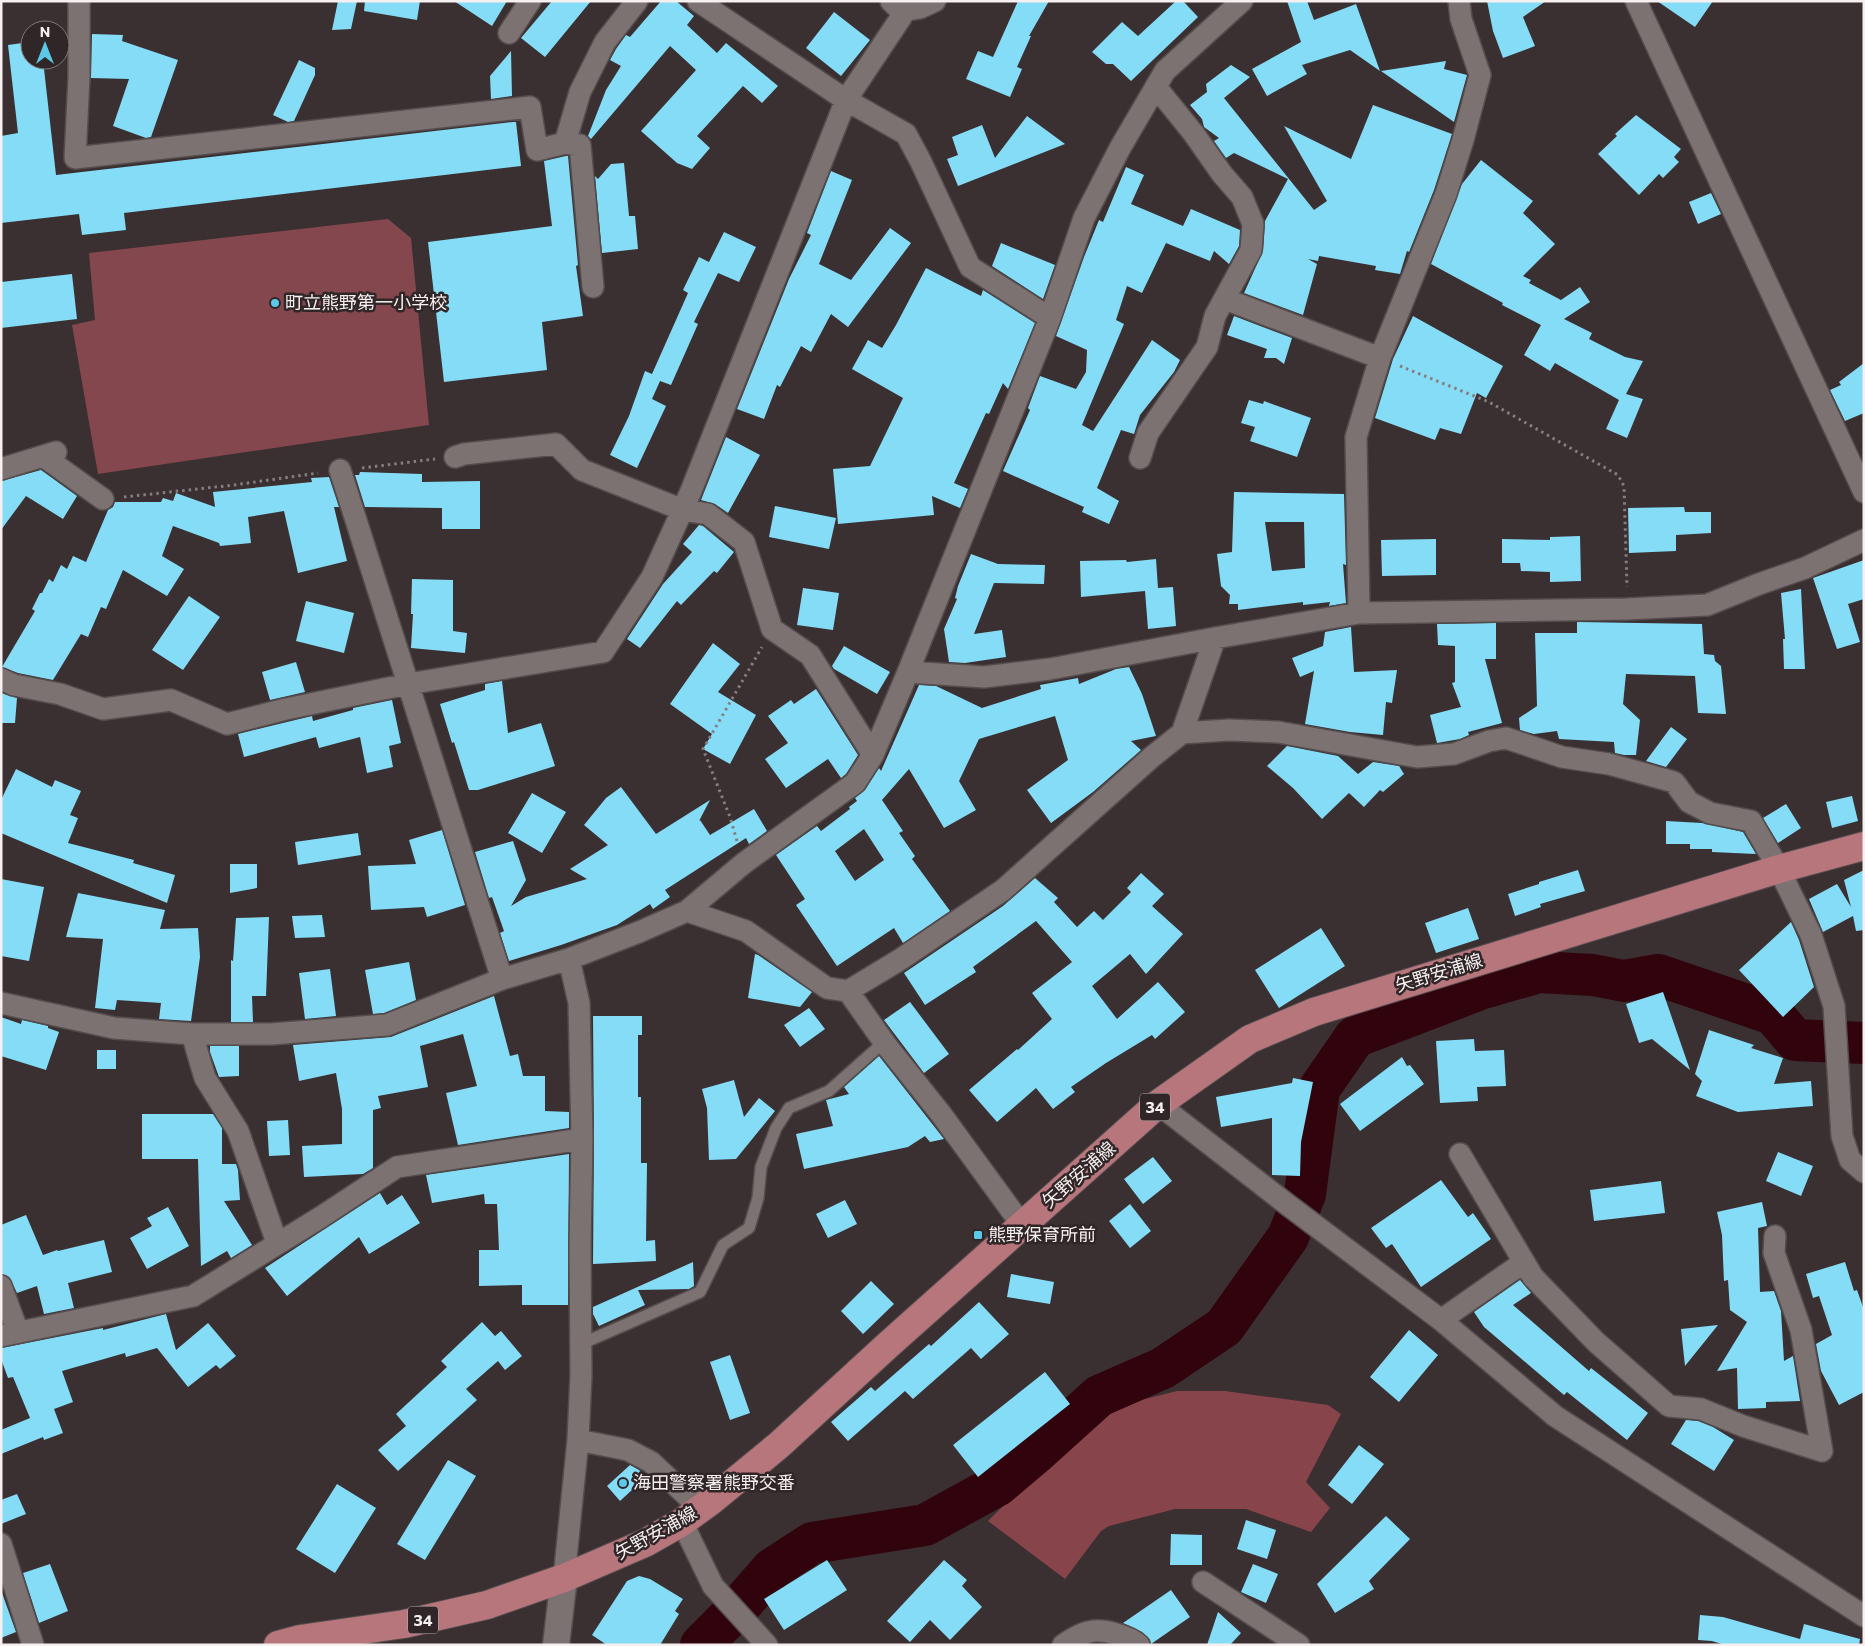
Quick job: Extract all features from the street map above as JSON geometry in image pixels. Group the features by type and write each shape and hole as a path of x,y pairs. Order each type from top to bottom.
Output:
{"main road":[{"name":"矢野安浦線","path":"293,1643 413,1622 487,1605 564,1578 645,1543 691,1515 779,1445 1158,1104 1250,1039 1314,1012 1779,869 1864,846"}],"street":[{"path":"79,1 79,77 75,158 530,107 538,150 565,143 580,145 593,287"},
{"path":"509,33 530,1"},
{"path":"565,143 580,92 605,42 637,1"},
{"path":"698,1 846,100 906,134 970,267 1050,318"},
{"path":"1,679 14,685 60,694 103,709 171,700 227,724 286,709 408,684 603,652 652,577 683,510 846,100 898,6 920,8 936,1"},
{"path":"1,1003 114,1028 192,1034 271,1034 386,1025 502,979 569,960 687,911 744,863 855,783 873,756 908,672 1050,318 1084,218 1120,148 1166,71 1242,1"},
{"path":"1359,613 1356,437 1380,358 1446,194 1463,140 1480,75 1460,18 1459,1"},
{"path":"1638,2 1864,492"},
{"path":"1140,458 1148,433 1207,347 1215,316 1251,250 1253,224 1242,197 1222,174 1194,134 1156,87"},
{"path":"1225,299 1380,358"},
{"path":"455,457 464,454 556,444 582,470 683,510 708,514 744,542 772,629 810,655 873,756"},
{"path":"1,470 50,454 103,500"},
{"path":"340,470 502,979"},
{"path":"908,672 984,677 1050,669 1359,613 1627,609 1707,605 1805,568 1864,540"},
{"path":"687,911 746,931 827,988 848,990 901,959 1003,890 1153,756 1182,733 1215,638"},
{"path":"1182,733 1228,730 1278,732 1417,757 1454,754 1489,741 1506,738 1562,757 1609,764 1674,782 1689,802 1710,813 1751,821 1779,869 1811,935 1834,1006 1842,1136 1850,1160 1864,1172"},
{"path":"556,1645 578,1440 581,1374 582,1140 579,1002 569,960"},
{"path":"848,990 884,1042 941,1114 1022,1225"},
{"path":"192,1034 205,1078 238,1131 278,1243"},
{"path":"1158,1104 1441,1320 1555,1416 1864,1616"},
{"path":"1,1286 10,1334 193,1296 397,1167 582,1140"},
{"path":"1460,1154 1533,1277 1596,1342 1669,1406 1700,1409 1743,1426 1822,1450 1801,1330 1774,1253 1775,1236"},
{"path":"1441,1320 1524,1262"},
{"path":"578,1440 628,1450 651,1462 691,1515 713,1586 767,1645"},
{"path":"1,1544 33,1645"},
{"path":"1203,1582 1298,1645"},
{"path":"1063,1645 1089,1632 1108,1632 1135,1641 1139,1645"}],"lane":[{"path":"580,1344 700,1292 723,1245 750,1228 758,1198 761,1167 776,1128 789,1108 829,1091 884,1042"}],"path":[{"path":"1380,358 1489,402 1618,475 1624,486 1627,609"},
{"path":"103,500 455,457"},
{"path":"744,863 730,817 703,749 772,629"}],"shaded area":[{"path":"388,219 411,238 429,425 98,474 72,325 95,320 89,253"},
{"path":"1177,1391 1225,1391 1328,1405 1341,1414 1306,1482 1330,1508 1311,1532 1246,1509 1175,1509 1109,1526 1101,1531 1065,1579 988,1521 1091,1419 1137,1401"}],"building":[{"path":"338,1 357,1 351,29 332,30"},
{"path":"365,1 420,1 417,20 364,11"},
{"path":"454,1 507,1 492,26"},
{"path":"552,1 591,1 545,57 521,38"},
{"path":"661,1 676,1 694,16 687,25 717,53 726,43 778,86 762,103 743,86 697,136 710,148 692,169 677,163 641,131 696,70 670,46 591,139 588,136 606,90 621,66 610,60 626,35 630,37"},
{"path":"1018,1 1049,1 1029,36 1031,36 1017,67 1022,69 1010,97 966,79 978,51 993,57"},
{"path":"1176,1 1183,1 1198,17 1131,81 1113,64 1106,64 1092,52 1122,22 1138,36"},
{"path":"1287,1 1307,1 1314,20 1356,4 1380,71 1350,50 1302,65 1307,74 1267,96 1252,69 1301,42"},
{"path":"1487,1 1546,1 1523,17 1535,46 1503,58 1493,31"},
{"path":"1657,1 1713,1 1695,27"},
{"path":"834,12 870,40 841,76 806,48"},
{"path":"92,34 123,35 122,41 178,60 151,137 146,138 113,126 129,79 91,78"},
{"path":"20,43 20,70 44,70 56,175 513,122 516,122 521,166 124,213 126,230 82,235 79,214 1,223 1,136 18,133 8,45"},
{"path":"511,51 512,96 491,99 490,76"},
{"path":"299,60 315,68 315,75 294,121 288,122 273,115"},
{"path":"1446,61 1444,69 1467,75 1454,122 1381,71"},
{"path":"1231,65 1250,77 1224,98 1314,210 1327,201 1284,126 1351,159 1373,105 1452,134 1434,190 1409,252 1407,251 1400,274 1375,270 1376,266 1319,256 1318,261 1308,259 1317,264 1303,315 1244,293 1263,251 1265,221 1288,179 1234,153 1226,158 1214,141 1219,138 1204,127 1202,119 1190,105 1207,92 1206,84"},
{"path":"1636,115 1681,149 1674,157 1679,162 1663,178 1659,174 1639,195 1598,154 1617,136 1615,134"},
{"path":"1027,116 1065,144 958,186 947,159 958,155 952,137 982,125 995,158"},
{"path":"568,156 578,265 576,266 583,316 542,322 547,370 444,382 428,242 552,226 544,161"},
{"path":"1481,160 1533,201 1523,213 1555,244 1523,276 1531,280 1529,283 1561,300 1580,287 1590,302 1564,319 1592,333 1589,339 1625,357 1643,361 1626,394 1643,399 1627,438 1606,429 1619,400 1555,363 1550,371 1524,355 1541,325 1431,264 1462,184"},
{"path":"624,163 629,216 635,216 638,249 602,253 595,176 598,179 611,164"},
{"path":"1126,167 1144,175 1131,204 1183,226 1191,209 1240,230 1239,246 1229,264 1214,251 1210,261 1166,243 1142,293 1127,286 1116,320 1124,324 1082,425 1093,431 1152,340 1180,360 1174,372 1140,415 1134,434 1121,430 1097,488 1119,501 1109,524 1082,512 1084,507 1003,471 1030,410 1028,408 1040,376 1076,389 1086,372 1087,350 1056,336 1099,220 1103,222"},
{"path":"831,171 852,180 819,264 851,280 890,228 911,243 848,327 831,314 811,352 801,346 780,387 777,385 764,419 737,409 789,279 811,235 807,233"},
{"path":"1711,193 1721,214 1698,224 1689,202"},
{"path":"724,232 756,247 739,282 718,273 694,322 698,324 671,385 660,381 652,399 666,406 637,468 610,455 629,416 645,371 652,374 688,293 683,290 699,257 709,262"},
{"path":"1001,243 1055,265 1043,299 992,266"},
{"path":"926,268 981,296 983,290 1035,323 1008,389 1003,383 989,414 986,413 954,483 968,489 960,508 932,496 934,515 838,524 833,469 870,466 903,398 852,369 868,340 882,348"},
{"path":"72,274 77,319 1,328 1,282"},
{"path":"1234,316 1292,338 1284,364 1276,358 1264,358 1267,349 1227,335"},
{"path":"1413,316 1503,366 1486,398 1477,393 1461,434 1440,428 1435,440 1375,418 1393,359"},
{"path":"1864,363 1864,413 1845,421 1830,390 1841,385 1839,382"},
{"path":"1249,400 1263,404 1264,401 1311,418 1297,457 1250,441 1255,427 1241,423"},
{"path":"726,437 760,455 728,513 715,504 701,500"},
{"path":"41,470 77,496 63,519 26,496 1,530 1,481"},
{"path":"360,472 422,474 422,482 480,481 480,529 442,529 442,508 365,507 355,475 359,475"},
{"path":"329,477 339,507 334,507 347,561 298,573 284,511 248,517 251,543 220,546 219,543 173,526 162,556 184,569 167,596 123,570 106,609 101,607 88,637 81,634 53,680 18,673 2,667 35,611 32,609 49,579 53,582 61,565 67,569 73,556 86,562 108,510 113,507 115,502 161,502 163,498 173,501 176,493 215,507 213,492 312,482 311,478"},
{"path":"1234,492 1344,494 1346,565 1343,564 1346,603 1329,606 1330,602 1303,605 1303,602 1238,610 1238,604 1229,604 1230,595 1221,586 1217,554 1232,552","holes":["1265,522 1304,522 1305,568 1272,571"]},
{"path":"775,506 836,518 829,549 769,537"},
{"path":"1684,507 1685,512 1711,512 1711,533 1676,535 1676,551 1629,553 1628,508"},
{"path":"699,525 703,526 734,552 717,573 714,571 681,605 677,601 640,648 627,639 663,584 692,552 683,544"},
{"path":"1580,536 1581,581 1550,582 1550,572 1521,571 1520,563 1502,563 1502,539 1550,540 1550,537"},
{"path":"1436,539 1436,575 1382,576 1381,540"},
{"path":"971,554 998,564 1045,565 1044,584 994,583 974,634 1002,630 1006,657 965,663 949,662 944,629 957,599 955,598 958,586"},
{"path":"1156,559 1158,588 1173,587 1176,626 1148,629 1145,591 1081,597 1080,561 1126,560 1127,562"},
{"path":"1864,560 1864,599 1848,604 1860,642 1837,649 1813,578"},
{"path":"412,579 453,580 453,631 467,633 465,653 411,648 413,614 411,614"},
{"path":"803,588 839,593 833,630 797,625"},
{"path":"1801,589 1805,669 1784,669 1783,639 1785,639 1781,593"},
{"path":"189,596 220,617 183,670 152,650"},
{"path":"306,601 354,613 344,653 296,641"},
{"path":"1577,622 1702,624 1704,654 1714,655 1715,661 1721,666 1726,714 1698,713 1695,676 1626,674 1623,704 1640,720 1636,755 1615,753 1614,742 1559,739 1557,731 1534,734 1520,730 1519,718 1537,706 1535,633 1577,633"},
{"path":"1496,623 1496,659 1485,659 1502,723 1468,732 1469,735 1460,739 1437,743 1430,715 1461,707 1452,683 1455,682 1455,646 1438,645 1437,624"},
{"path":"1351,627 1354,672 1397,670 1392,703 1386,702 1383,735 1350,732 1305,724 1314,671 1300,677 1292,658 1323,646 1325,632"},
{"path":"713,643 740,664 718,692 756,715 730,764 703,749 712,734 670,704"},
{"path":"844,646 890,672 877,694 834,669 832,666"},
{"path":"296,662 305,692 270,700 262,672"},
{"path":"1129,667 1142,694 1156,736 1131,741 1141,750 1093,792 1051,823 1027,790 1068,760 1055,716 979,739 959,781 976,810 944,828 909,769 882,800 903,831 899,833 915,856 912,859 950,911 903,943 894,928 837,966 796,905 805,899 776,855 817,826 821,831 850,809 849,807 857,801 855,798 865,790 879,768 881,771 919,685 936,686 982,708 1041,689 1040,685 1078,678 1079,684 1116,669","holes":["864,829 884,860 855,881 835,851"]},
{"path":"502,681 508,733 541,723 555,766 478,790 469,790 440,704 485,690 485,684"},
{"path":"816,689 858,755 846,774 841,778 828,759 786,788 765,759 788,743 768,716 791,700 794,704"},
{"path":"1,693 17,698 15,723 1,723"},
{"path":"392,700 401,743 389,746 393,767 367,773 360,737 319,748 316,737 244,757 238,734 312,716 313,721 353,710 353,708"},
{"path":"1671,727 1687,739 1666,767 1646,761"},
{"path":"1287,746 1338,756 1358,774 1373,762 1399,766 1404,774 1383,792 1380,790 1364,807 1349,793 1322,819 1293,788 1267,766"},
{"path":"16,769 52,787 55,780 81,791 70,815 78,818 68,843 134,860 133,863 175,875 167,903 1,833 1,800"},
{"path":"621,787 656,834 710,800 699,821 710,835 754,809 767,831 749,844 746,838 665,890 670,897 653,909 650,904 617,925 509,961 500,933 504,931 492,897 489,898 475,852 513,841 526,880 511,906 526,897 587,879 570,869 608,845 584,825 606,798"},
{"path":"532,793 566,812 542,853 508,833"},
{"path":"1852,796 1858,821 1832,828 1826,802"},
{"path":"1786,804 1801,828 1778,843 1763,818"},
{"path":"1666,821 1702,823 1743,832 1756,854 1712,852 1712,849 1690,849 1690,844 1666,844"},
{"path":"442,830 465,905 427,917 424,907 371,910 368,866 416,864 409,840"},
{"path":"358,833 361,855 298,865 295,842"},
{"path":"230,864 257,864 257,888 230,893"},
{"path":"1578,870 1585,891 1540,904 1541,907 1515,916 1508,894"},
{"path":"1864,870 1864,930 1856,931 1853,916 1823,932 1809,899 1837,884 1851,907 1844,880"},
{"path":"1141,873 1164,894 1152,906 1183,934 1146,974 1130,954 1092,986 1117,1019 1158,982 1185,1012 1155,1039 1152,1035 1071,1087 1075,1092 1053,1109 1036,1088 997,1122 969,1090 1052,1019 1032,993 1072,962 1036,921 973,967 976,972 925,1005 904,973 1003,906 1035,878 1058,898 1054,902 1077,927 1094,911 1103,920 1131,892 1127,888"},
{"path":"1,879 44,887 29,961 1,956"},
{"path":"78,893 165,910 160,929 198,928 200,957 191,1021 159,1019 161,1003 117,1000 115,1010 95,1008 103,939 66,937"},
{"path":"1468,908 1479,939 1436,953 1425,923"},
{"path":"322,915 325,937 295,938 292,916"},
{"path":"269,917 266,996 252,996 253,1022 231,1022 231,960 233,961 236,918"},
{"path":"1791,922 1799,940 1814,987 1783,1017 1739,970"},
{"path":"1321,928 1345,966 1279,1008 1255,970"},
{"path":"755,954 812,992 800,1007 748,998"},
{"path":"409,962 416,1000 384,1013 373,1014 365,970"},
{"path":"330,969 336,1016 305,1019 299,973"},
{"path":"1663,992 1690,1070 1652,1039 1639,1043 1626,1004"},
{"path":"494,996 510,1056 518,1054 523,1076 545,1076 545,1111 569,1112 569,1128 458,1145 446,1093 477,1086 463,1034 420,1046 428,1087 378,1096 381,1108 373,1110 373,1168 363,1174 304,1177 302,1146 342,1144 342,1109 336,1073 299,1081 293,1045 391,1037"},
{"path":"910,1002 949,1054 924,1073 884,1020"},
{"path":"809,1008 825,1029 800,1047 784,1025"},
{"path":"593,1016 642,1016 642,1035 638,1035 638,1097 641,1097 641,1163 647,1163 646,1241 655,1240 656,1261 593,1264"},
{"path":"1,1017 21,1024 22,1020 48,1026 48,1028 59,1032 46,1070 1,1056"},
{"path":"1709,1030 1754,1045 1751,1048 1783,1058 1774,1084 1811,1081 1813,1106 1738,1112 1696,1096 1702,1081 1695,1074"},
{"path":"1474,1039 1475,1051 1504,1050 1506,1086 1477,1087 1478,1101 1440,1103 1436,1041"},
{"path":"210,1046 239,1046 239,1076 219,1077 210,1052"},
{"path":"97,1050 116,1050 116,1069 97,1069"},
{"path":"879,1056 944,1139 930,1142 925,1136 908,1147 804,1169 796,1134 833,1126 826,1100 849,1094 844,1087"},
{"path":"1402,1057 1407,1066 1410,1065 1424,1084 1360,1131 1340,1104"},
{"path":"1293,1078 1313,1082 1301,1142 1300,1176 1272,1175 1272,1118 1221,1127 1216,1097 1292,1083"},
{"path":"734,1080 744,1117 759,1098 775,1111 736,1159 709,1160 707,1108 702,1089"},
{"path":"142,1114 213,1114 222,1128 222,1164 236,1164 238,1170 240,1200 224,1201 252,1245 231,1258 227,1251 201,1266 198,1159 142,1159"},
{"path":"288,1120 290,1155 269,1156 267,1121"},
{"path":"1778,1152 1813,1166 1801,1196 1766,1181"},
{"path":"569,1154 568,1305 522,1305 522,1285 479,1286 479,1250 499,1250 497,1204 485,1204 484,1194 432,1203 426,1175"},
{"path":"1153,1157 1172,1181 1143,1204 1124,1179"},
{"path":"1441,1180 1468,1217 1473,1213 1491,1239 1421,1287 1392,1244 1386,1248 1371,1228"},
{"path":"1661,1181 1665,1213 1594,1221 1590,1190"},
{"path":"380,1193 387,1205 402,1195 420,1223 369,1254 359,1237 287,1296 265,1268"},
{"path":"845,1200 857,1224 828,1238 816,1214"},
{"path":"1762,1202 1767,1226 1758,1228 1760,1292 1774,1291 1781,1311 1784,1361 1793,1356 1800,1401 1766,1402 1766,1408 1738,1409 1737,1368 1717,1371 1747,1322 1730,1310 1728,1280 1724,1281 1722,1235 1717,1212"},
{"path":"1130,1204 1151,1231 1130,1248 1109,1221"},
{"path":"168,1207 189,1246 147,1269 130,1238 152,1226 147,1218"},
{"path":"26,1215 43,1255 57,1250 104,1240 112,1272 68,1283 74,1308 44,1314 37,1286 17,1293 9,1277 1,1274 1,1225"},
{"path":"693,1262 694,1286 689,1289 638,1290 645,1305 599,1326 593,1314 593,1307"},
{"path":"1845,1262 1854,1291 1857,1290 1864,1310 1864,1392 1839,1405 1821,1371 1816,1344 1832,1335 1819,1296 1813,1298 1806,1274"},
{"path":"1011,1274 1054,1282 1050,1304 1007,1297"},
{"path":"1520,1280 1531,1293 1513,1305 1589,1371 1591,1368 1648,1413 1627,1440 1567,1392 1564,1395 1484,1327 1474,1312"},
{"path":"871,1281 894,1304 863,1334 841,1311"},
{"path":"979,1302 1009,1334 981,1359 971,1348 913,1399 905,1391 848,1441 831,1422 871,1387 875,1391 929,1344 931,1346"},
{"path":"166,1314 176,1350 208,1323 236,1356 220,1369 216,1365 188,1387 157,1348 126,1357 125,1353 62,1371 73,1402 54,1409 63,1433 44,1440 43,1437 1,1454 1,1430 30,1418 13,1377 8,1378 1,1359 1,1348 103,1328 103,1330"},
{"path":"482,1322 495,1336 501,1331 522,1356 505,1370 498,1361 466,1389 477,1400 398,1471 378,1450 406,1426 396,1414 447,1367 441,1361"},
{"path":"1718,1325 1685,1366 1681,1329"},
{"path":"1409,1330 1438,1355 1399,1402 1370,1377"},
{"path":"730,1355 750,1413 730,1420 710,1362"},
{"path":"1045,1372 1070,1404 978,1477 953,1445"},
{"path":"1686,1420 1698,1421 1713,1427 1734,1440 1714,1471 1671,1444"},
{"path":"1359,1445 1384,1464 1352,1504 1328,1485"},
{"path":"448,1460 476,1476 425,1560 397,1544"},
{"path":"630,1465 646,1477 620,1501 607,1486"},
{"path":"337,1484 376,1508 335,1573 296,1549"},
{"path":"17,1494 26,1514 1,1524 1,1500"},
{"path":"1386,1516 1410,1539 1369,1581 1374,1589 1335,1613 1317,1584"},
{"path":"1246,1520 1276,1530 1267,1559 1237,1549"},
{"path":"1171,1534 1202,1535 1202,1565 1170,1565"},
{"path":"827,1560 847,1590 784,1630 764,1599"},
{"path":"944,1560 967,1580 962,1586 982,1607 950,1640 930,1620 910,1642 887,1621"},
{"path":"50,1564 68,1611 39,1623 23,1573"},
{"path":"1253,1564 1278,1574 1266,1603 1241,1592"},
{"path":"639,1576 650,1579 683,1599 675,1611 679,1614 660,1645 607,1645 592,1635 627,1581"},
{"path":"1,1590 16,1632 1,1638"},
{"path":"1171,1590 1190,1617 1151,1644 1150,1640 1142,1632 1123,1623"},
{"path":"1218,1612 1241,1633 1230,1645 1207,1645"},
{"path":"1700,1615 1723,1617 1800,1639 1804,1624 1860,1639 1859,1645 1725,1645 1712,1641 1698,1640"}],"waterway":[{"path":"701,1645 737,1609 772,1569 812,1543 925,1525 998,1485 1099,1396 1163,1368 1224,1327 1288,1237 1305,1194 1319,1089 1355,1037 1483,988 1539,972 1593,975 1624,981 1658,975 1773,1014 1795,1040 1864,1043"}],"place":[{"name":"町立熊野第一小学校","path":"275,303"},
{"name":"熊野保育所前","path":"978,1235"},
{"name":"海田警察署熊野交番","path":"623,1483"}]}
